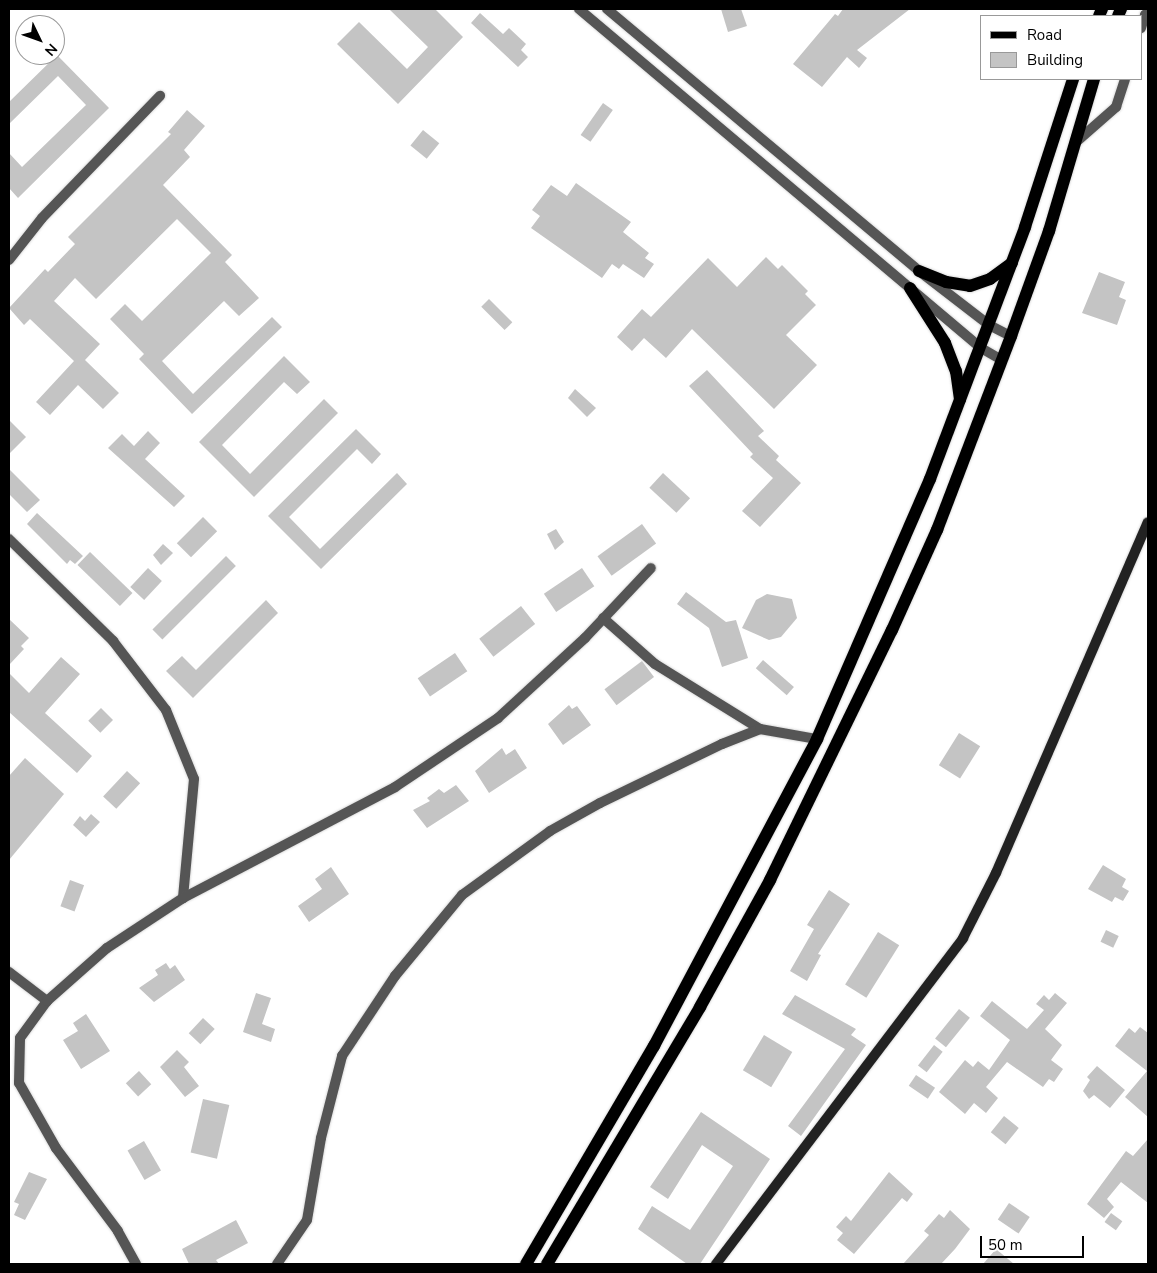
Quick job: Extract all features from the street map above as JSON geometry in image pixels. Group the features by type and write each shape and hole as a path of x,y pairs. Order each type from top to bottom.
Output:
{"main road":[{"path":"526,1264 654,1046 817,739 878,601 960,402 1012,263 1074,80"},
{"path":"547,1264 700,1007 847,726 938,530 1049,231 1094,80"},
{"path":"919,271 946,282 970,286 990,280 1012,263"},
{"path":"910,288 945,343 956,371 960,402"}],"street":[{"path":"579,9 981,348 1002,360"},
{"path":"607,9 919,271 989,325 1011,336"},
{"path":"1142,25 1145,15 1148,16"},
{"path":"1074,144 1116,106 1125,80"},
{"path":"9,260 42,218 160,96"},
{"path":"716,1264 963,938 996,873 1148,522"},
{"path":"9,539 113,641 166,710 194,779 183,898"},
{"path":"136,1264 118,1231 56,1148 19,1083 20,1038 47,1001 107,948 183,898 395,787 498,718 603,618 651,568"},
{"path":"603,618 655,664 760,729 817,739"},
{"path":"277,1264 307,1220 321,1138 342,1056 395,976 462,895 550,831 600,803 760,729"},
{"path":"9,972 47,1001"}],"building":[{"path":"389,9 435,9 463,37 398,104 337,44 359,22 407,69 428,47"},
{"path":"721,9 741,9 747,26 728,32"},
{"path":"843,9 910,9 857,50 867,58 859,68 847,57 822,87 793,64 835,14 838,16"},
{"path":"480,13 503,34 509,28 526,44 521,50 528,57 518,67 471,23"},
{"path":"65,63 109,108 18,198 9,188 9,153 22,167 86,105 58,76 9,124 9,102 47,65 65,65"},
{"path":"603,103 613,110 590,142 581,135"},
{"path":"187,110 205,126 184,150 190,157 163,185 232,255 225,262 259,298 239,316 224,301 162,361 193,394 272,317 282,327 192,414 139,359 144,354 110,319 125,304 142,321 211,253 177,219 96,299 75,278 54,301 100,344 85,360 119,393 103,409 78,385 50,415 36,402 74,361 30,319 24,325 9,308 45,269 48,272 75,244 68,237 171,134 168,132"},
{"path":"423,130 439,143 427,159 410,146"},
{"path":"576,183 631,222 623,232 649,253 645,258 654,264 644,278 623,264 619,269 612,264 602,278 531,228 540,216 532,210 551,185 567,196"},
{"path":"766,257 778,269 782,265 808,291 805,294 816,305 786,335 817,365 774,409 692,329 666,358 644,338 632,351 617,337 642,309 651,317 708,258 737,287"},
{"path":"1099,272 1125,282 1119,297 1126,300 1117,325 1082,313"},
{"path":"489,299 512,322 505,330 481,307"},
{"path":"284,356 310,382 297,394 284,382 222,445 250,474 324,399 338,413 254,497 199,442"},
{"path":"707,370 764,431 758,436 779,456 776,460 801,483 760,527 742,511 773,478 750,457 753,454 689,386"},
{"path":"575,389 596,408 587,417 568,398"},
{"path":"9,420 26,437 9,454"},
{"path":"356,429 381,454 372,464 357,449 289,517 320,549 397,473 407,484 321,569 268,516"},
{"path":"148,431 160,443 145,459 185,496 174,507 108,448 122,434 134,446"},
{"path":"9,469 40,500 27,512 9,494"},
{"path":"663,473 690,498 676,513 649,488"},
{"path":"37,513 83,556 75,564 70,560 67,564 27,524"},
{"path":"203,517 217,531 191,557 177,543"},
{"path":"642,524 656,543 612,576 598,556"},
{"path":"556,529 564,542 555,550 547,534"},
{"path":"163,544 173,553 161,565 153,555"},
{"path":"90,552 132,593 120,606 77,565"},
{"path":"226,556 236,566 162,639 152,630"},
{"path":"148,568 162,581 144,600 130,587"},
{"path":"582,568 594,586 556,612 544,594"},
{"path":"686,592 726,622 736,620 748,658 722,667 709,628 677,604"},
{"path":"767,594 792,599 797,618 781,637 769,640 742,628 756,600"},
{"path":"266,600 278,613 193,698 166,671 182,656 196,670"},
{"path":"521,606 535,624 493,657 479,639"},
{"path":"9,619 29,638 21,646 24,649 9,665"},
{"path":"455,653 467,671 430,696 418,678"},
{"path":"61,657 80,674 45,713 92,756 77,773 9,712 9,673 29,693"},
{"path":"763,660 794,687 787,695 756,668"},
{"path":"642,661 654,677 617,705 604,689"},
{"path":"569,705 572,709 577,706 591,725 563,745 548,724"},
{"path":"101,708 113,720 100,733 88,721"},
{"path":"959,733 980,746 960,778 939,765"},
{"path":"502,748 506,755 515,749 527,768 489,793 475,771"},
{"path":"25,758 64,794 9,860 9,776"},
{"path":"127,771 140,783 116,809 103,797"},
{"path":"456,785 469,801 427,828 413,810 430,801 427,798 439,789 444,793"},
{"path":"91,814 100,822 86,837 73,825 80,816 85,821"},
{"path":"1103,865 1126,879 1122,887 1129,891 1123,901 1115,897 1112,902 1088,889"},
{"path":"331,867 349,894 309,922 298,906 322,889 315,879"},
{"path":"70,880 84,885 75,911 60,906"},
{"path":"829,890 850,904 818,954 821,955 807,981 790,971 814,929 807,925"},
{"path":"1106,930 1119,936 1113,948 1101,942"},
{"path":"878,932 899,945 866,998 845,985"},
{"path":"166,963 170,969 175,965 185,980 154,1002 139,988 158,975 155,970"},
{"path":"256,993 271,998 262,1024 275,1029 271,1042 243,1032"},
{"path":"1055,993 1067,1003 1045,1029 1062,1045 1051,1060 1063,1069 1054,1082 1049,1079 1043,1087 1007,1062 986,1087 998,1098 986,1113 974,1103 965,1114 939,1092 965,1060 973,1067 978,1061 989,1070 1010,1040 980,1016 992,1001 1027,1029 1044,1010 1036,1004 1044,995 1049,1000"},
{"path":"795,995 856,1029 851,1035 866,1045 801,1136 788,1126 845,1049 782,1014"},
{"path":"959,1009 970,1018 946,1047 935,1039"},
{"path":"86,1014 110,1051 81,1069 63,1040 78,1031 73,1023"},
{"path":"203,1018 215,1029 200,1044 189,1033"},
{"path":"1140,1027 1148,1033 1148,1117 1125,1097 1147,1071 1115,1046 1129,1028 1135,1033"},
{"path":"764,1035 792,1052 771,1087 743,1070"},
{"path":"934,1045 943,1052 927,1072 918,1065"},
{"path":"177,1050 189,1062 184,1067 199,1086 185,1097 160,1067"},
{"path":"1097,1066 1125,1090 1110,1108 1094,1095 1089,1099 1083,1091 1090,1080 1087,1077"},
{"path":"139,1071 151,1084 138,1096 126,1083"},
{"path":"916,1075 935,1088 928,1099 909,1086"},
{"path":"203,1099 229,1105 217,1159 191,1153"},
{"path":"701,1112 770,1159 700,1264 687,1264 638,1229 652,1206 690,1230 733,1166 702,1145 668,1199 650,1187"},
{"path":"1004,1116 1019,1128 1006,1144 991,1132"},
{"path":"1148,1139 1148,1203 1121,1182 1107,1199 1114,1207 1104,1218 1087,1204 1126,1151 1133,1156"},
{"path":"144,1141 161,1170 145,1180 128,1150"},
{"path":"29,1172 47,1179 25,1220 14,1215 19,1204 14,1202"},
{"path":"889,1172 913,1194 907,1202 902,1198 854,1254 837,1240 843,1233 836,1227 846,1216 851,1221"},
{"path":"1009,1203 1030,1217 1019,1234 998,1220"},
{"path":"950,1210 970,1229 955,1249 941,1264 903,1264 929,1235 924,1231 939,1214 944,1218"},
{"path":"1111,1213 1122,1221 1116,1230 1105,1222"},
{"path":"236,1220 248,1243 216,1260 219,1264 189,1264 182,1249"},
{"path":"996,1249 1014,1264 983,1264"}]}
